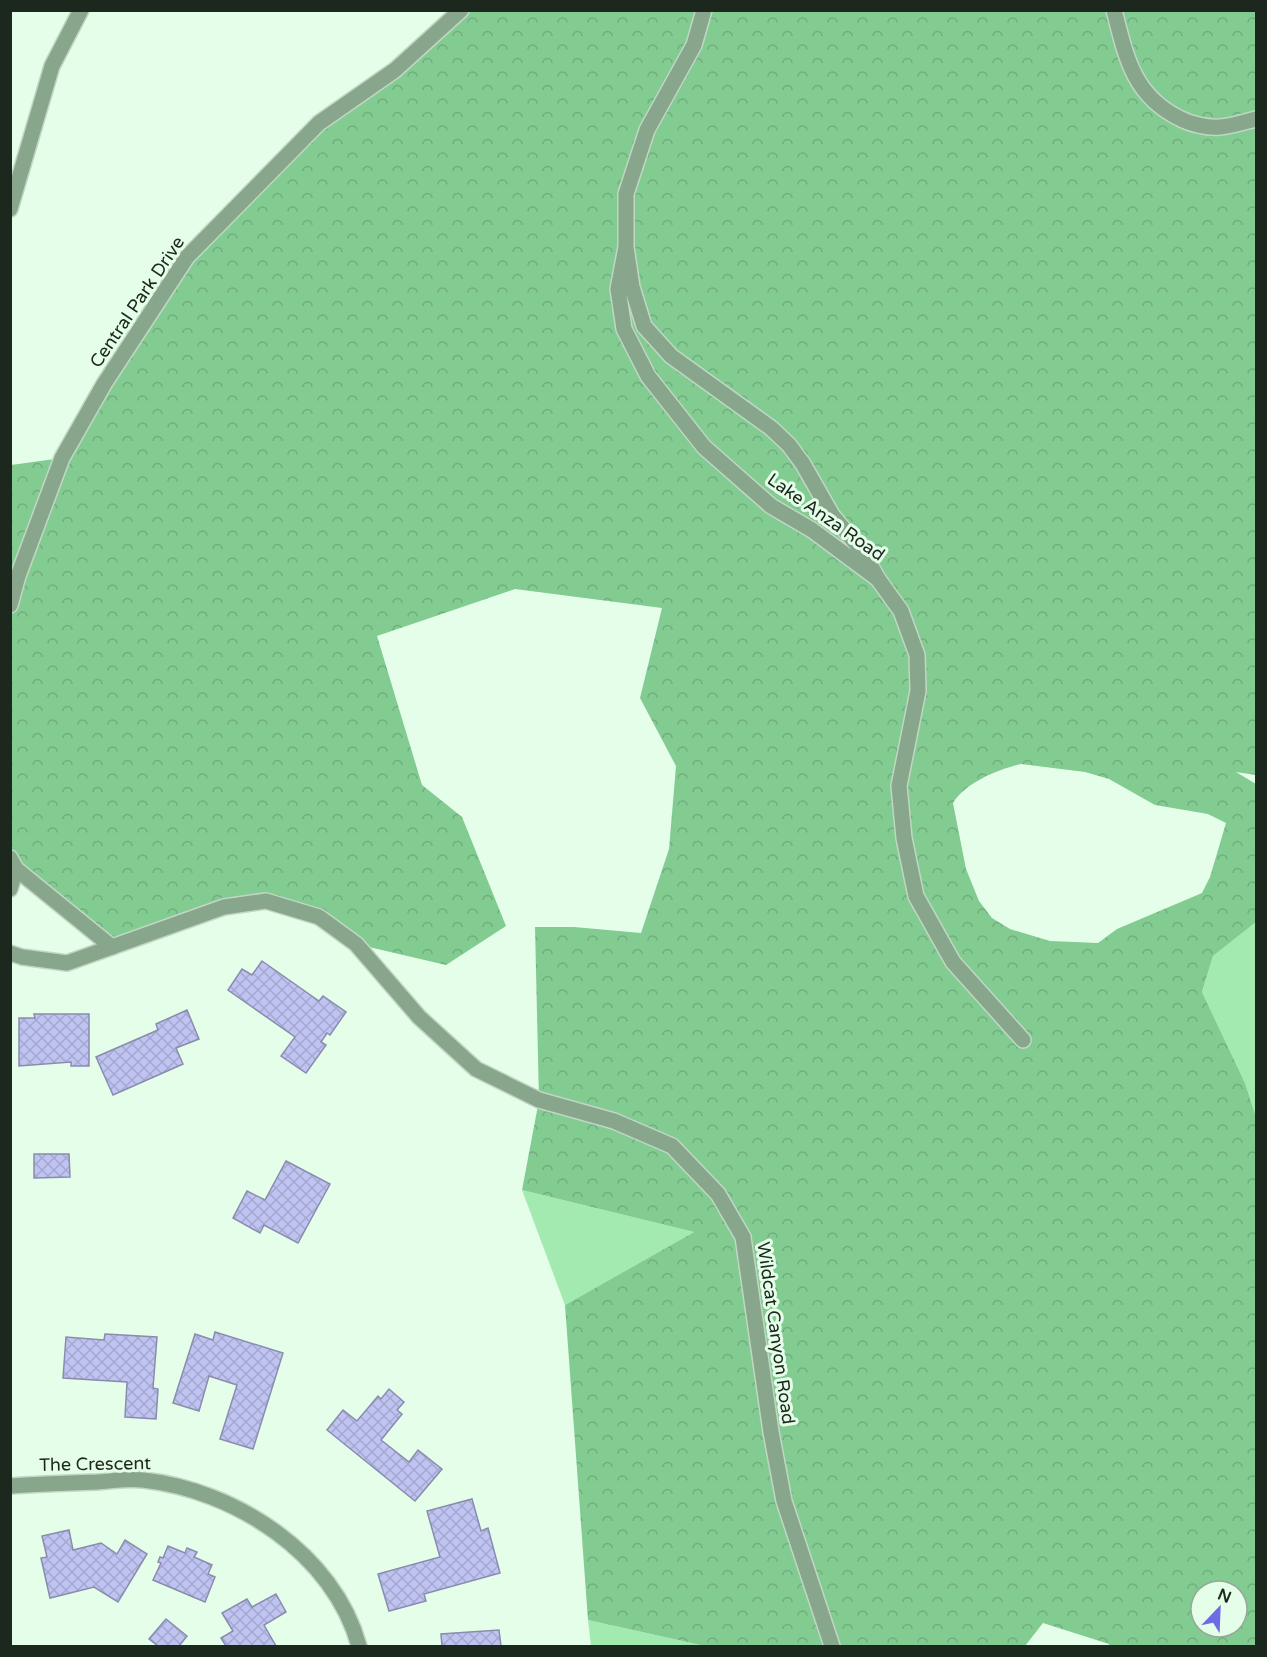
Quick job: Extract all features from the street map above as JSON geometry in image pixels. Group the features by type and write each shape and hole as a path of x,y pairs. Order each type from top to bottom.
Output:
{"street":[{"path":"10,209 52,66 81,10"},
{"name":"Central Park Drive","path":"10,605 18,576 62,458 104,384 187,257 319,123 395,70 461,10"},
{"name":"Lake Anza Road","path":"704,10 694,45 647,130 626,194 626,247 632,287 644,326 671,356 771,428 789,445 803,464 832,515 863,552 878,579 902,611 917,655 918,691 899,786 904,838 916,896 953,962 1023,1040"},
{"path":"1114,10 1127,58 1139,85 1160,109 1188,122 1217,128 1257,119"},
{"name":"Lake Anza Road","path":"626,247 618,288 624,329 648,376 704,447 771,506 812,530 878,579"},
{"path":"10,889 14,863"},
{"path":"14,863 112,947"},
{"name":"Wildcat Canyon Road","path":"10,953 22,957 67,963 224,907 266,901 319,917 356,944 419,1017 476,1069 539,1100 614,1121 672,1146 718,1194 743,1237 771,1432 784,1501 832,1647"},
{"name":"The Crescent","path":"10,1486 141,1480 181,1486 219,1500 274,1528 329,1583 353,1624 359,1647"}],"green space":[{"path":"461,11 1256,11 1256,775 1236,772 1256,784 1256,922 1213,956 1202,992 1245,1083 1256,1117 1256,1646 1109,1646 1109,1644 1043,1623 1025,1646 705,1646 588,1620 565,1305 694,1232 522,1190 539,1100 535,927 574,927 641,933 669,849 676,766 640,698 662,608 515,589 377,636 422,785 462,817 506,926 446,965 356,944 319,917 266,901 112,947 17,870 11,889 11,465 62,458 187,257 319,123","holes":["1021,764 1085,772 1109,779 1155,805 1208,814 1226,823 1210,877 1202,893 1117,929 1098,943 1050,941 1010,929 992,918 979,901 966,869 953,803 974,783 993,773"]},
{"path":"1256,922 1256,1117 1245,1083 1202,992 1213,956"},
{"path":"522,1190 694,1232 565,1305"},
{"path":"588,1620 705,1646 591,1646"}],"building":[{"path":"262,961 319,1001 323,996 346,1012 330,1035 327,1033 321,1042 326,1045 306,1073 281,1056 295,1037 228,990 242,969 252,975"},
{"path":"187,1010 199,1039 176,1048 183,1064 113,1095 96,1057 158,1030 156,1024"},
{"path":"34,1014 89,1014 89,1066 71,1066 71,1062 19,1066 19,1018 35,1018"},
{"path":"34,1154 69,1154 70,1177 34,1178"},
{"path":"286,1161 330,1184 298,1243 264,1225 260,1233 233,1218 247,1191 265,1200"},
{"path":"215,1332 283,1353 253,1449 220,1439 237,1385 209,1376 199,1411 173,1403 195,1334 213,1340"},
{"path":"105,1334 157,1337 153,1388 158,1389 156,1419 125,1417 127,1382 63,1378 66,1337 104,1340"},
{"path":"389,1389 404,1402 397,1410 402,1414 381,1440 409,1462 418,1450 442,1469 415,1501 327,1430 343,1410 357,1421 378,1396 381,1399"},
{"path":"472,1499 481,1531 488,1528 500,1573 424,1594 426,1601 389,1611 378,1574 440,1557 427,1511"},
{"path":"69,1530 73,1550 101,1543 117,1554 125,1540 147,1554 118,1602 94,1587 50,1598 41,1558 47,1557 42,1536"},
{"path":"168,1546 185,1553 187,1548 197,1552 194,1557 212,1565 208,1574 215,1577 205,1602 153,1580 161,1563 158,1562 160,1557 163,1558"},
{"path":"276,1594 286,1612 264,1625 276,1646 226,1646 221,1638 233,1631 222,1613 247,1599 252,1607"},
{"path":"166,1619 187,1636 179,1646 158,1646 149,1639"},
{"path":"499,1630 501,1646 442,1646 441,1634"}]}
